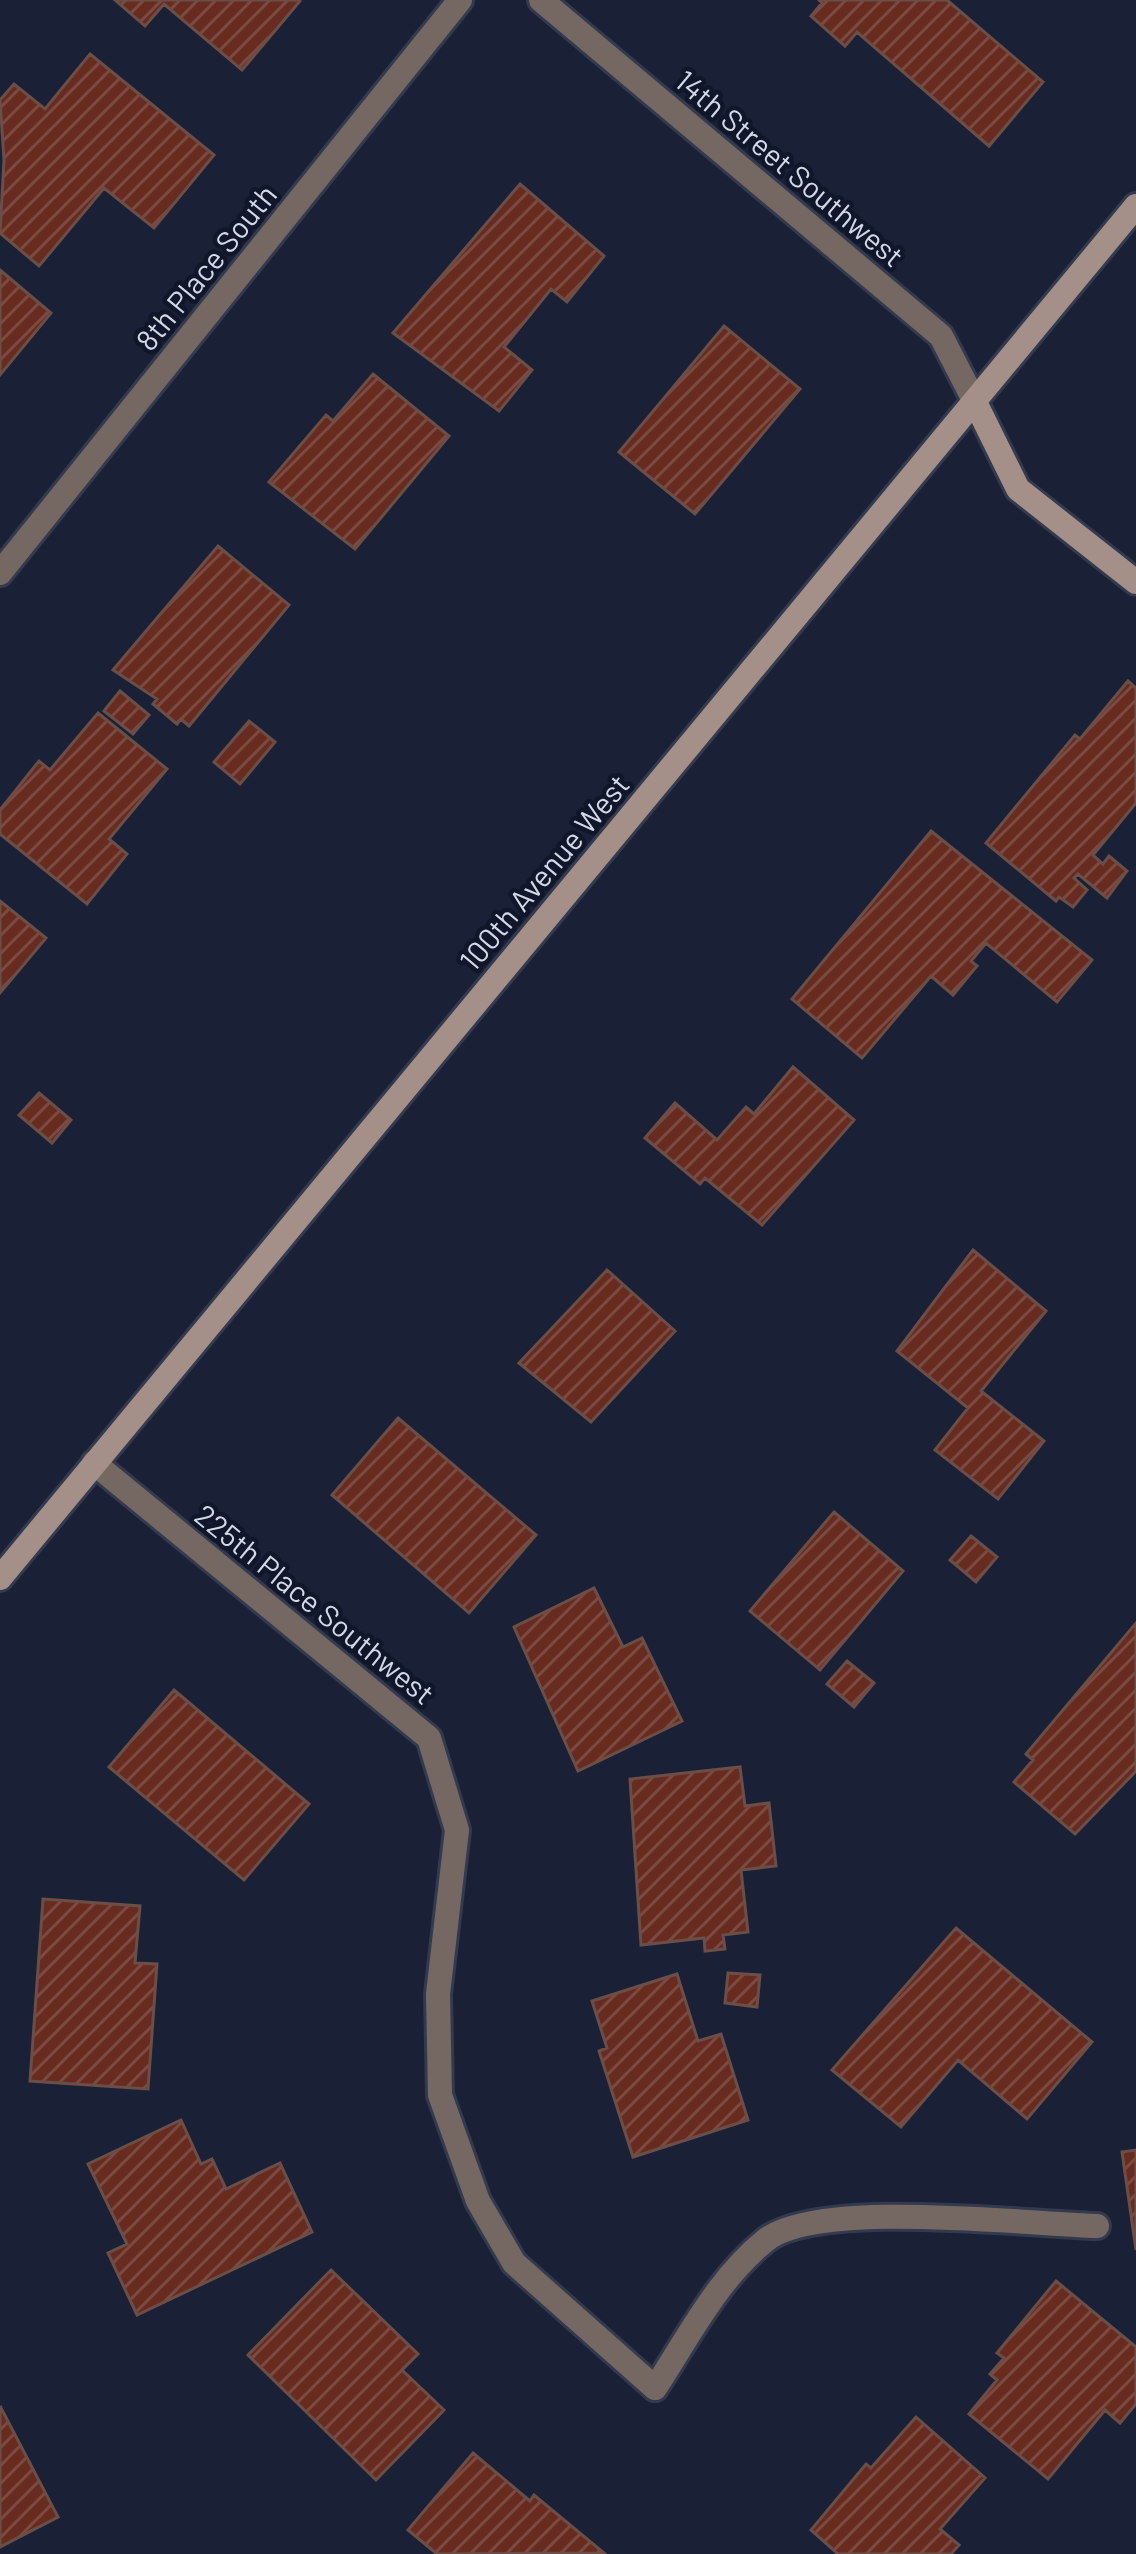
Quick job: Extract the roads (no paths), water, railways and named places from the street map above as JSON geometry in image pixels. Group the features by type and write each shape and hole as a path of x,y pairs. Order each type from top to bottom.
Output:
{"main road":[{"name":"100th Avenue West","path":"0,1579 1136,206"},
{"path":"975,402 1018,489 1136,582"}],"street":[{"name":"8th Place South","path":"0,573 460,0"},
{"name":"14th Street Southwest","path":"541,0 941,336 975,402"},
{"name":"225th Place Southwest","path":"94,1463 429,1738 457,1830 438,1994 440,2095 478,2200 514,2263 655,2388 722,2287 770,2237 836,2217 1097,2226"}]}
